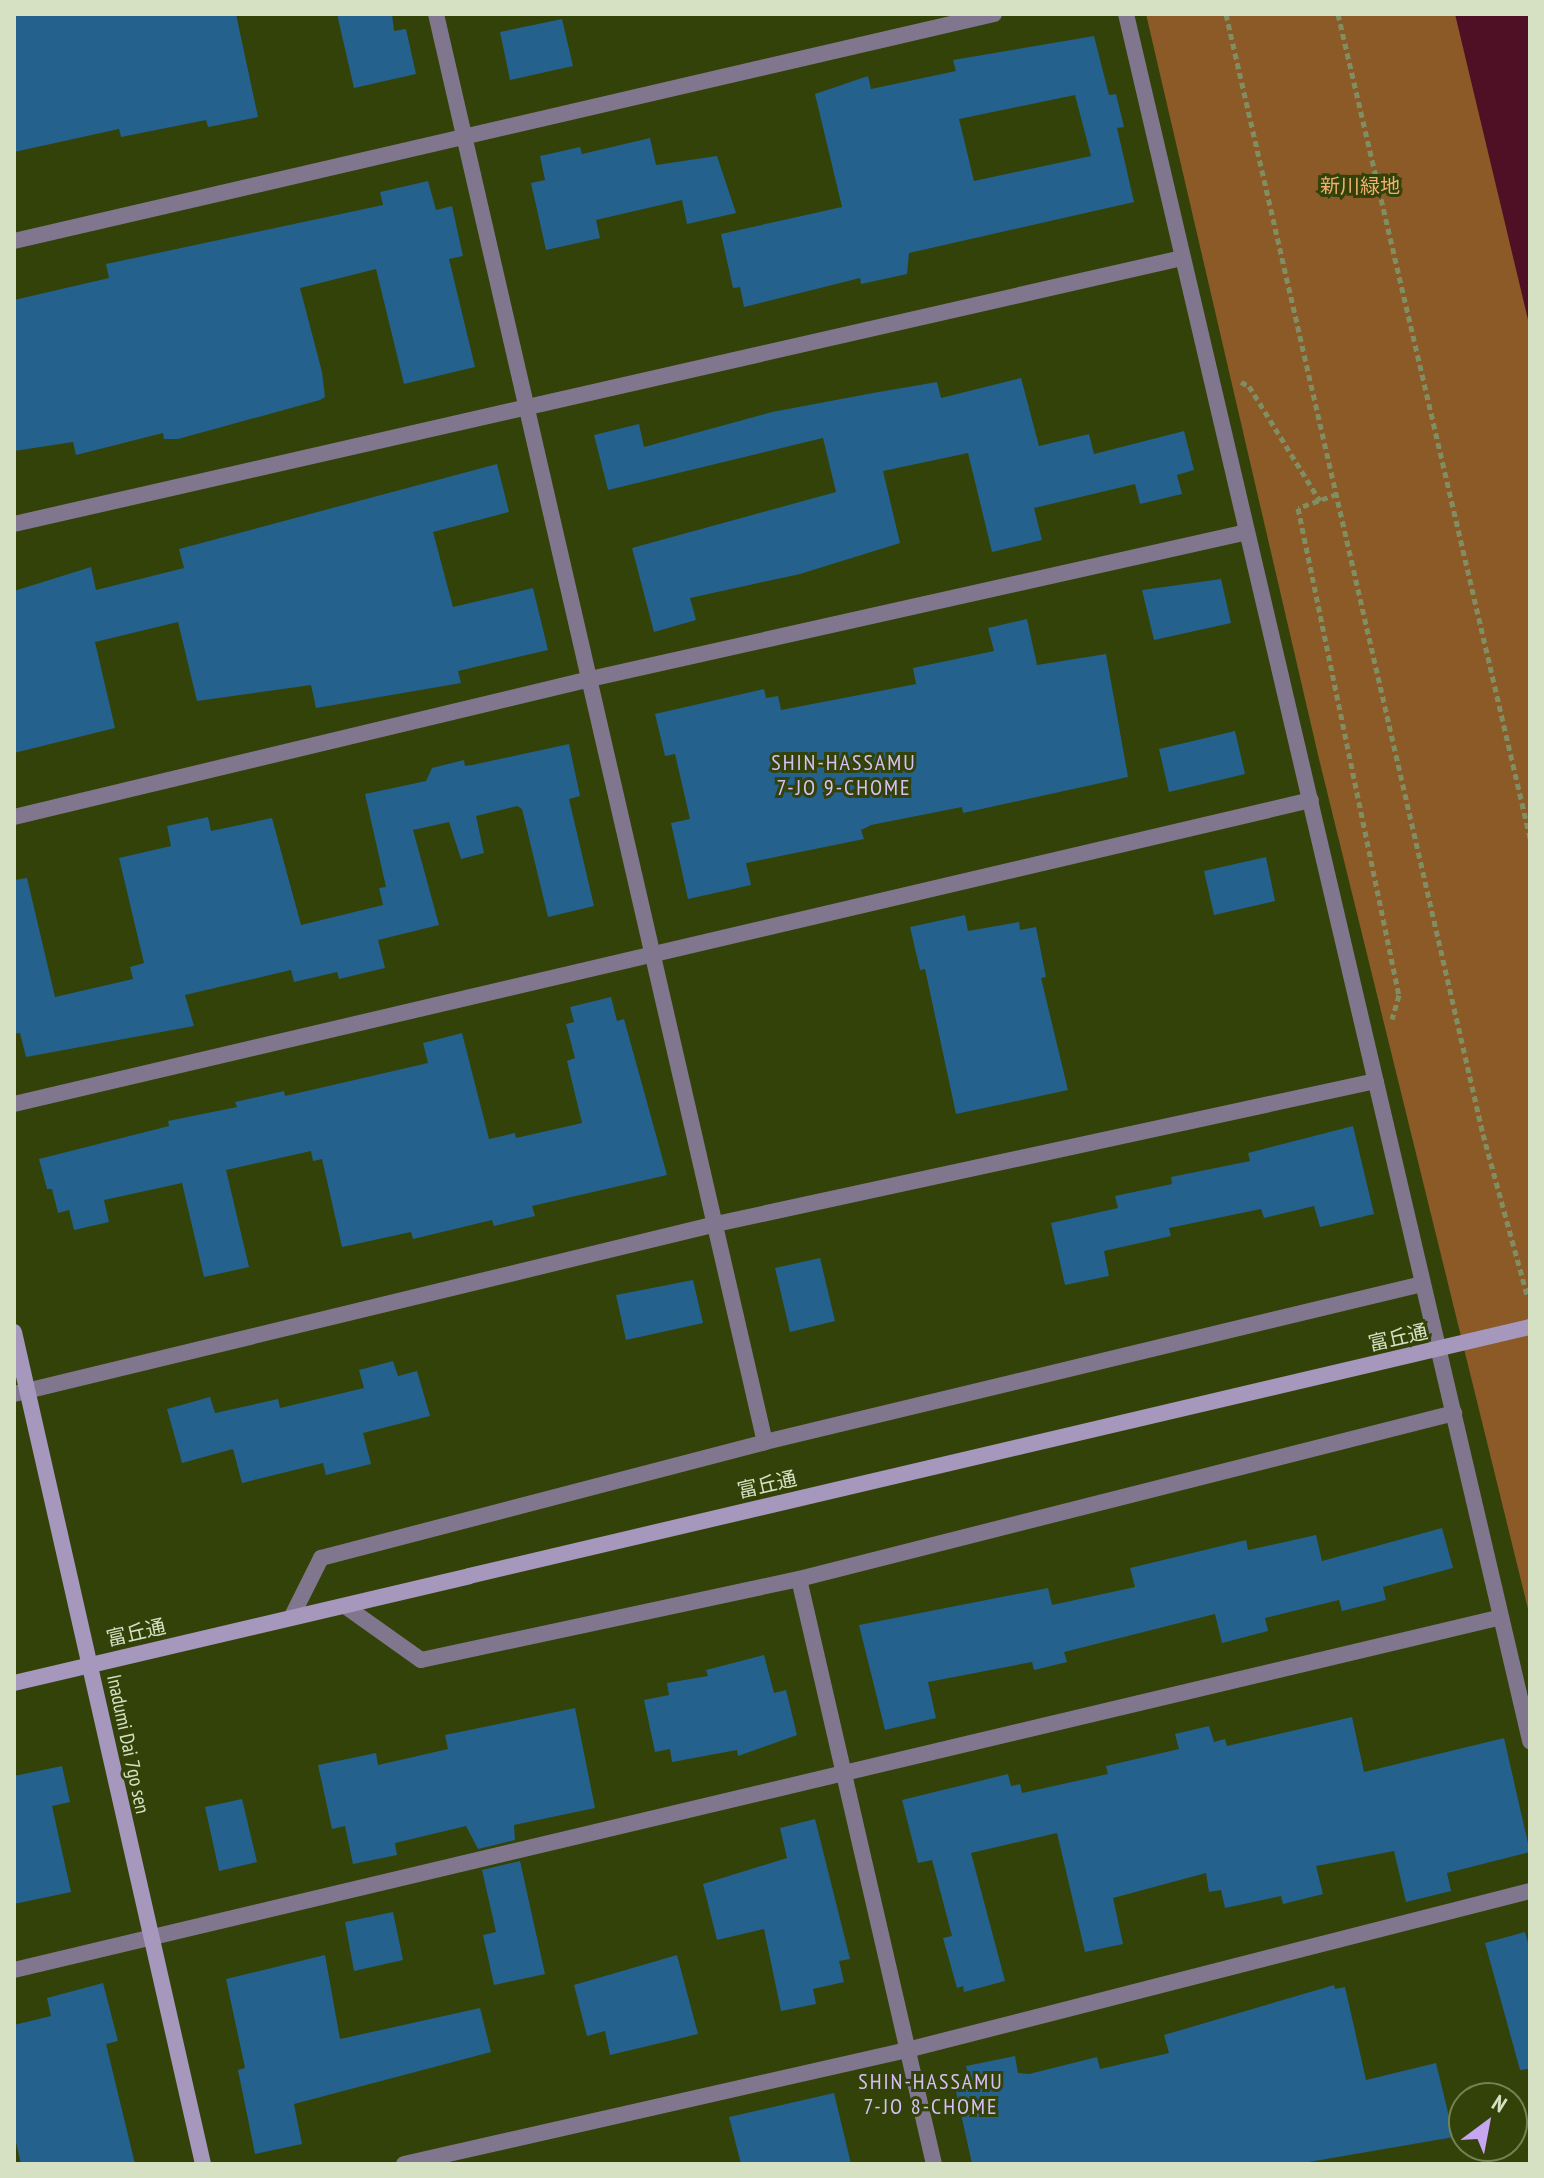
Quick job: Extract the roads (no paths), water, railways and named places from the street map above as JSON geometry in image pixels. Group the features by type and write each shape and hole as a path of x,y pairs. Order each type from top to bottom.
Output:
{"street":[{"path":"436,14 765,1442"},
{"path":"14,241 994,14"},
{"path":"1126,14 1530,1741"},
{"path":"14,524 1182,258"},
{"path":"14,817 590,679 1247,532"},
{"path":"14,1104 1311,800"},
{"path":"22,1392 716,1224 1376,1081"},
{"path":"292,1616 321,1558 765,1442 1422,1284"},
{"name":"富丘通","path":"14,1683 1530,1327"},
{"name":"Inadumi Dai 7go sen","path":"14,1332 22,1392 91,1665 203,2164"},
{"path":"345,1606 421,1660 799,1579 1454,1413"},
{"path":"799,1579 934,2164"},
{"path":"14,1970 843,1770 1501,1617"},
{"path":"404,2164 907,2050 1530,1891"}],"district":[{"name":"SHIN-HASSAMU 7-JO 9-CHOME","path":"844,774"},
{"name":"SHIN-HASSAMU 7-JO 8-CHOME","path":"931,2094"}],"park label":[{"name":"新川緑地","path":"1360,186"}]}
